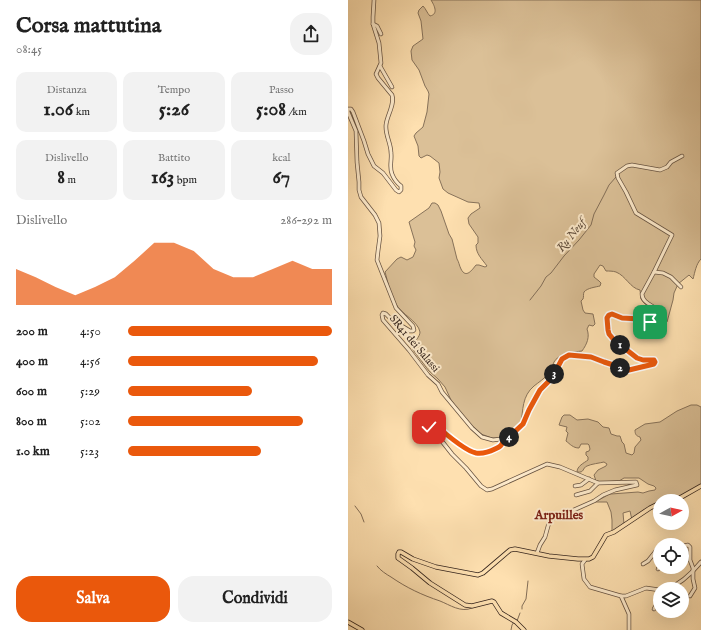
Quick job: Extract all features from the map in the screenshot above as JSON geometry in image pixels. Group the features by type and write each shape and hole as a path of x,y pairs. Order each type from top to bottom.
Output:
{"main road":[{"path":"687,494 701,486"},
{"path":"524,630 514,621 501,613 492,601 472,606 465,605 430,583 398,558 399,552 413,560 436,567 478,575 484,573 504,554 515,549 549,556 585,560 593,557 606,535 614,532 653,506"},
{"path":"348,622 362,630"}],"street":[{"name":"SR41 dei Salassi","path":"374,0 373,24 381,53 381,63 376,76 393,98 388,114 386,136 392,151 391,173 401,186 401,190 399,192 383,173 374,166 368,154 353,112 351,109 348,109 348,112 356,131 359,190 361,197 375,215 379,223 380,236 377,260 396,308 413,326 414,330 410,331 383,313 383,320 428,375 438,384 442,392 472,428 482,436 492,440 500,439 503,441"},
{"path":"373,24 377,26 381,34"},
{"path":"380,66 392,87"},
{"path":"537,553 545,537 550,519 594,501 615,490 637,485 636,482 598,483 562,468 547,464 487,490 480,486 428,424 433,422 438,428 469,451 476,453 488,452 503,444 503,441 523,424 540,390 552,378 562,359 567,356 591,357 629,370 654,364 654,360 643,360 637,358 614,340 609,334 607,318 611,314 622,318 640,319 654,323 659,321 661,318 660,314 644,300 642,294 672,235 636,213 618,178 618,173 627,166 632,165 660,170 667,167 671,162 682,156"},
{"path":"654,272 663,273 671,277 681,287"},
{"path":"575,486 581,486 589,479"},
{"path":"576,495 590,491 598,483"},
{"path":"689,546 694,571 693,579 695,588 690,596"},
{"path":"643,564 653,555"},
{"path":"585,560 582,564 584,579 590,587 621,596 626,596 646,588 653,589"},
{"path":"679,582 694,571 701,562"},
{"path":"621,596 629,614 628,630"}],"shaded area":[{"path":"431,0 701,0 701,259 693,279 689,275 678,284 674,293 667,322 644,303 641,299 640,290 633,287 623,276 615,272 606,271 603,266 600,265 594,274 594,277 601,283 600,286 585,291 581,301 585,313 593,314 595,324 593,326 589,325 587,329 588,340 585,346 582,351 566,354 556,359 548,374 527,394 521,424 506,438 492,438 481,434 471,425 451,400 445,387 429,371 413,350 412,345 420,334 419,328 398,308 391,293 385,272 397,259 401,257 407,260 413,257 416,250 409,222 429,208 432,203 438,205 441,211 452,239 457,259 463,272 469,273 476,265 487,266 477,251 476,245 478,243 478,237 469,224 468,218 480,208 479,203 468,202 448,193 443,189 439,178 439,163 430,156 427,155 421,158 419,156 418,146 414,136 423,127 427,112 429,94 419,70 412,60 411,51 413,46 423,39 421,21 418,13 419,10 423,6 430,16 433,15 435,11"},
{"path":"691,405 701,407 701,485 684,494 653,494 653,506 632,520 630,511 623,513 624,524 612,532 611,512 607,502 595,502 611,494 643,493 655,490 656,488 639,478 624,478 619,481 596,481 594,475 598,470 606,466 607,464 604,462 589,465 581,472 577,472 579,466 588,460 586,452 590,449 589,445 581,444 579,448 577,448 566,441 568,433 566,431 567,427 559,425 562,417 564,415 570,415 577,420 588,419 598,422 603,427 609,428 611,434 620,436 626,453 632,455 635,447 641,440 640,437 636,435 635,430 645,424 660,422 677,411"}],"waterway":[{"name":"Ru Neuf","path":"530,300 546,277 591,225 594,214 609,185 616,177"},
{"path":"355,506 361,514 364,522"},
{"path":"377,566 397,581 421,594 456,608 464,610 472,608"},
{"path":"522,609 526,599 528,581"},
{"path":"517,621 520,613"},
{"path":"511,630 514,622"}],"district":[{"name":"Arpuilles","path":"559,514"}],"route":[{"path":"429,427 428,423 434,423 438,428 469,451 476,453 488,452 503,444 503,441 523,424 540,390 552,378 562,359 567,356 591,357 626,370 654,364 654,360 643,360 637,358 612,338 609,334 607,317 612,314 622,318 640,319 650,322"}]}
